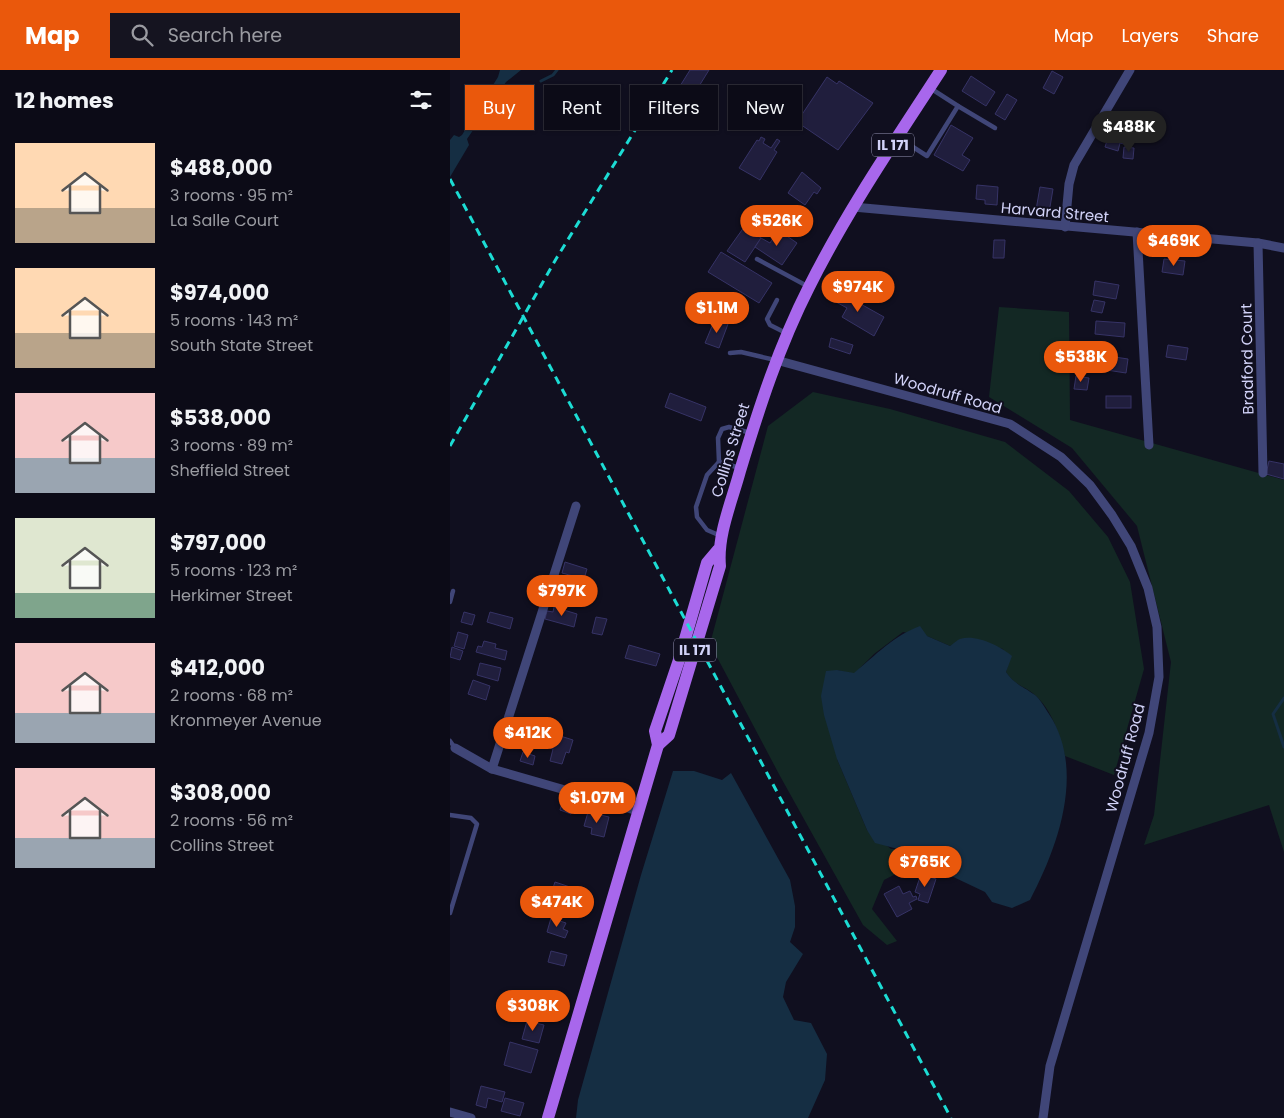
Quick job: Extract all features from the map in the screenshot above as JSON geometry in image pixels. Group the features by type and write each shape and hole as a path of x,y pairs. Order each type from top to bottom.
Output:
{"main road":[{"name":"IL 171","path":"776,360 809,287 854,206 941,70"},
{"name":"Collins Street","path":"548,1118 658,745 655,731 679,660 708,563 718,550 741,468 776,360"}],"street":[{"path":"1065,227 1069,184 1074,164 1130,70"},
{"name":"Harvard Street","path":"854,206 1065,227 1137,232 1284,248"},
{"path":"1137,232 1149,445"},
{"name":"Bradford Court","path":"1258,244 1263,473"},
{"name":"Woodruff Road","path":"776,360 1010,424 1061,457 1090,485 1132,546 1148,588 1157,627 1159,677 1149,733 1050,1066 1043,1118"},
{"path":"492,769 576,506"},
{"path":"452,744 492,769 638,811"},
{"path":"450,1112 471,1118"}],"lane":[{"path":"929,88 995,128"},
{"path":"898,137 927,156 958,106"},
{"path":"757,259 809,287"},
{"path":"777,300 767,319 770,325 788,333"},
{"path":"730,353 741,352 776,360"},
{"path":"722,537 707,530 697,517 696,507 707,475 719,462 718,438 722,429 729,426 752,433"},
{"path":"719,462 741,468"},
{"path":"450,602 453,590"},
{"path":"450,815 471,818 477,824 450,913"}],"green space":[{"path":"999,307 1069,312 1070,420 1284,480 1284,852 1269,805 1144,845 1154,815 1171,662 1137,526 1072,448 989,397"},
{"path":"813,392 890,409 1005,442 1069,491 1108,537 1130,582 1144,669 1114,775 1065,756 1058,732 1047,709 1032,692 1013,681 1006,672 1008,665 1003,649 970,639 950,646 927,636 903,632 874,654 854,674 837,670 837,759 867,830 891,849 903,849 927,858 884,880 872,909 897,941 887,945 863,925 780,776 710,644 768,426"}],"water":[{"path":"500,70 521,70 504,85 493,85"},
{"path":"465,130 473,130 467,139 469,145 450,177 450,140 454,135 459,137"},
{"path":"920,626 927,636 950,646 960,639 973,638 1001,648 1012,656 1006,672 1016,683 1039,699 1060,736 1066,759 1067,783 1058,833 1030,900 1012,908 992,902 985,892 945,873 938,863 921,855 875,843 867,830 837,759 824,715 821,696 826,671 837,670 854,673 901,635"},
{"path":"673,771 694,771 722,780 731,773 790,880 795,906 795,927 790,942 803,954 786,982 783,997 794,1020 811,1023 827,1054 825,1080 808,1118 576,1118 578,1100 641,875"}],"building":[{"path":"690,70 709,70 700,85 681,85"},
{"path":"1052,71 1063,77 1054,94 1043,88"},
{"path":"971,76 995,92 986,106 962,91"},
{"path":"827,77 837,84 839,81 873,103 838,150 802,125 802,114"},
{"path":"1007,94 1017,100 1005,120 995,114"},
{"path":"951,125 973,138 962,155 970,160 963,171 934,155"},
{"path":"1110,131 1126,136 1124,144 1120,143 1118,151 1105,147"},
{"path":"761,137 765,139 763,143 771,148 777,139 780,141 774,150 777,152 760,180 739,168 757,140 759,141"},
{"path":"1124,147 1134,148 1133,159 1123,158"},
{"path":"802,172 821,188 817,194 814,192 805,205 788,193"},
{"path":"977,185 998,187 997,205 985,204 985,200 976,199"},
{"path":"1040,187 1053,189 1049,213 1036,210"},
{"path":"747,223 751,226 749,230 761,238 745,262 727,251"},
{"path":"778,230 797,243 782,265 755,247 761,238 770,243"},
{"path":"994,240 1005,240 1004,258 993,258"},
{"path":"721,252 772,283 759,303 708,272"},
{"path":"1164,259 1185,261 1183,275 1162,272"},
{"path":"1095,281 1119,285 1116,299 1093,295"},
{"path":"832,288 884,317 874,336 842,317 847,308 827,297"},
{"path":"1094,300 1105,302 1102,313 1091,311"},
{"path":"715,319 728,324 719,348 705,343"},
{"path":"1096,321 1125,323 1124,337 1095,334"},
{"path":"831,338 853,345 850,354 829,347"},
{"path":"1168,345 1188,348 1186,360 1166,357"},
{"path":"1102,355 1128,359 1126,373 1100,369"},
{"path":"1076,376 1089,378 1087,390 1074,389"},
{"path":"670,393 706,407 701,421 665,407"},
{"path":"1106,396 1131,396 1131,408 1106,408"},
{"path":"1269,461 1284,464 1284,479 1266,474"},
{"path":"565,562 587,569 584,579 562,573"},
{"path":"558,586 579,592 576,604 555,598"},
{"path":"554,607 577,614 574,627 545,619 547,611 553,612"},
{"path":"464,612 475,615 472,625 461,622"},
{"path":"490,612 513,618 510,629 487,622"},
{"path":"596,617 607,619 602,635 592,633"},
{"path":"458,632 468,635 464,649 454,646"},
{"path":"484,641 496,644 495,648 507,651 505,660 476,652 478,646 482,647"},
{"path":"629,645 660,654 656,666 625,658"},
{"path":"452,647 463,651 460,660 450,657"},
{"path":"480,663 501,668 498,681 477,675"},
{"path":"473,680 490,686 486,700 468,694"},
{"path":"554,734 573,740 569,753 566,752 562,764 550,761 553,749 550,748"},
{"path":"523,752 535,756 533,765 520,761"},
{"path":"563,799 574,803 571,814 560,810"},
{"path":"588,812 609,817 604,837 591,834 592,828 584,826"},
{"path":"921,874 936,879 928,903 918,900 920,894 915,892"},
{"path":"555,882 576,889 571,904 550,897"},
{"path":"899,886 903,894 910,891 913,897 916,896 917,899 909,903 912,909 897,917 884,894"},
{"path":"551,918 566,923 563,929 568,931 565,938 547,932"},
{"path":"551,951 567,955 564,966 548,962"},
{"path":"534,994 556,1001 552,1012 530,1005"},
{"path":"527,1021 544,1025 539,1043 522,1039"},
{"path":"510,1042 538,1050 531,1073 504,1065"},
{"path":"481,1086 505,1092 502,1102 488,1098 486,1108 476,1105"},
{"path":"505,1098 524,1103 520,1116 501,1111"}],"waterway":[{"path":"541,81 553,75 557,70"},
{"path":"1284,698 1273,714 1284,747"}],"railway":[{"path":"450,446 556,259 672,70"},
{"path":"450,179 951,1118"}]}
